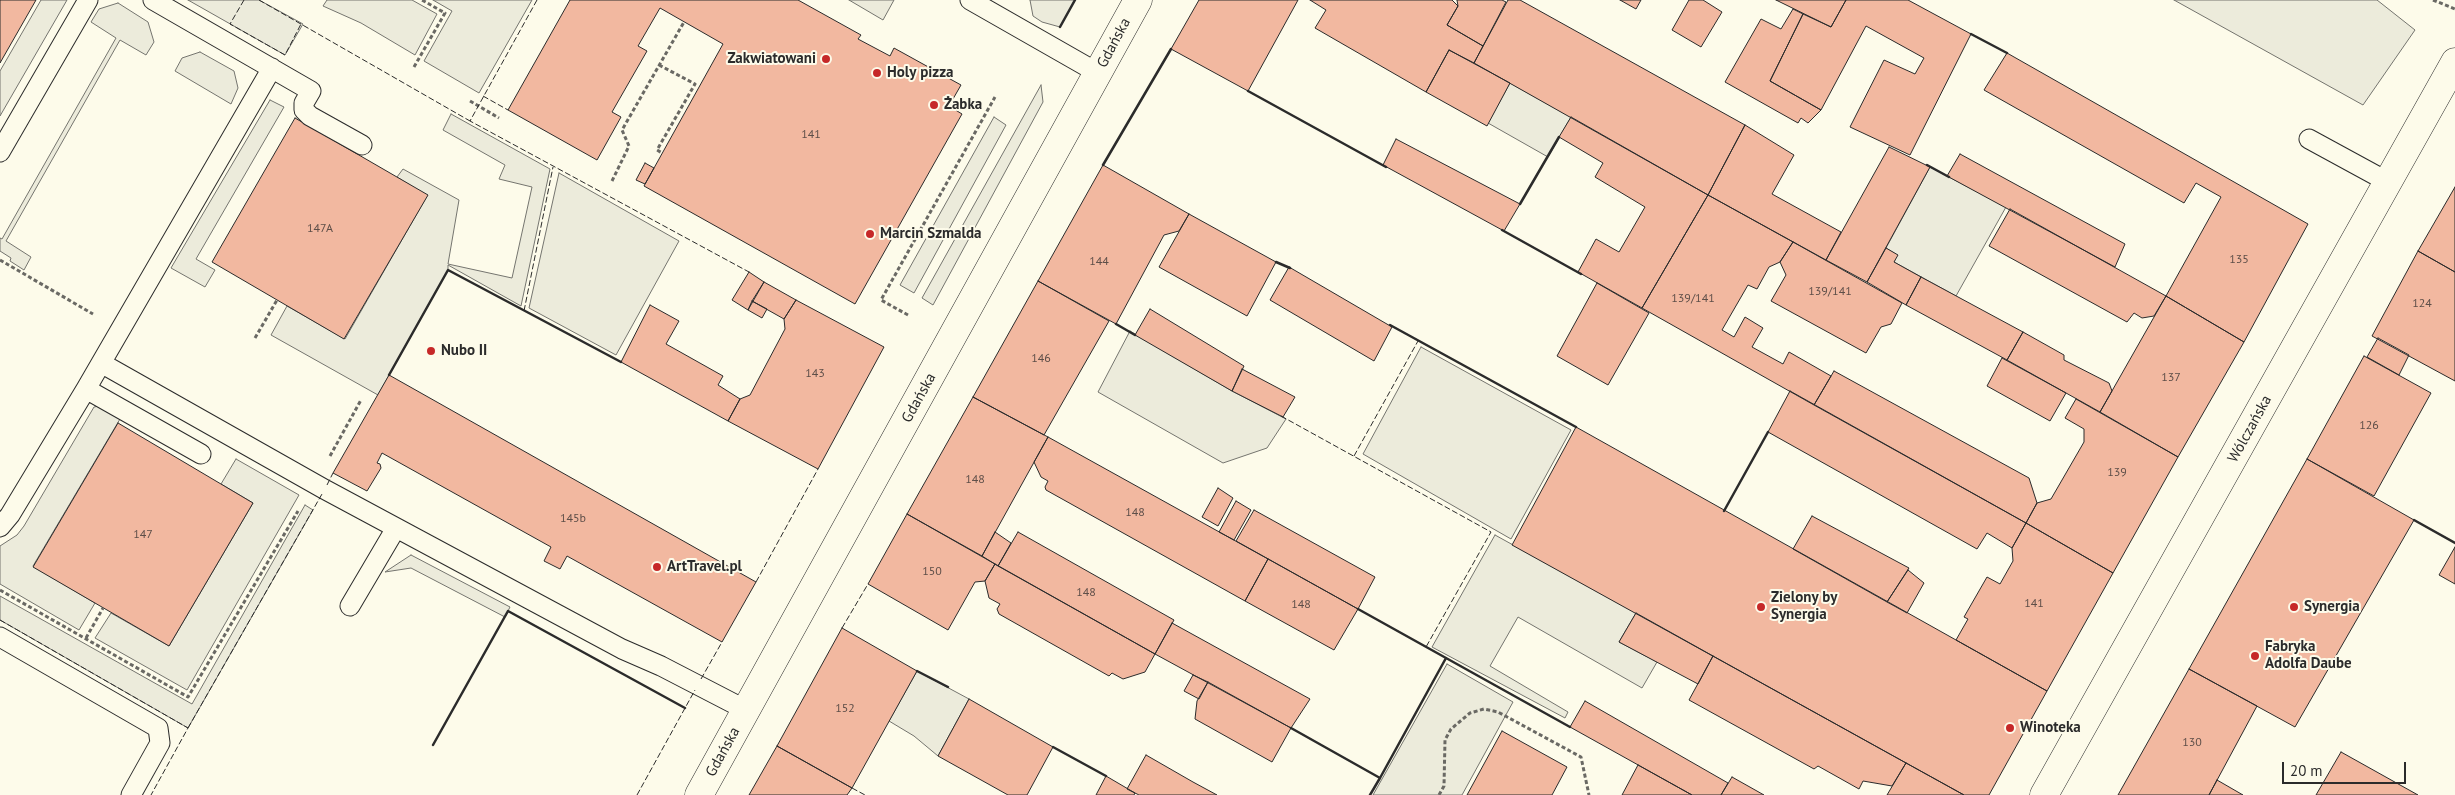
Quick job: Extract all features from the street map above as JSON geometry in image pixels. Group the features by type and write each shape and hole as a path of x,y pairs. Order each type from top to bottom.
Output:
{"street":[{"name":"Gdańska","path":"699,795 1138,0"},
{"name":"Wólczańska","path":"2044,795 2455,62"}],"lane":[{"path":"0,152 88,0"},
{"path":"154,0 311,91 304,103 304,110 310,116 362,146"},
{"path":"970,0 1098,73"},
{"path":"0,526 10,515 86,389 272,68"},
{"path":"2309,139 2388,182"},
{"path":"101,363 396,528 622,649 661,666 746,710"},
{"path":"86,389 202,454"},
{"path":"350,606 396,528"},
{"path":"0,637 158,728 160,743 131,795"}],"path":[{"path":"414,68 444,13 422,0"},
{"path":"2433,0 2455,9"},
{"path":"612,181 629,146 622,130 684,22"},
{"path":"659,65 695,84 657,150 662,153"},
{"path":"908,315 881,300 995,97"},
{"path":"470,101 499,118"},
{"path":"0,260 120,330"},
{"path":"254,338 277,300"},
{"path":"0,590 188,697 361,400"},
{"path":"86,638 104,608"},
{"path":"1439,795 1444,786 1445,740 1451,729 1470,713 1484,709 1498,712 1581,757 1589,795"}],"shaded area":[{"path":"41,0 67,0 0,116 0,71"},
{"path":"188,0 259,0 303,24 285,55"},
{"path":"327,0 412,0 437,14 415,55 361,23 323,6"},
{"path":"433,0 532,0 479,93 424,61 452,11"},
{"path":"849,0 894,0 883,20"},
{"path":"1030,0 1075,0 1060,27 1042,22 1033,16"},
{"path":"2174,0 2377,0 2415,30 2363,105"},
{"path":"118,3 148,22 154,42 146,55 120,40 6,241 31,257 24,270 10,261 11,258 0,251 0,238 2,239 116,38 91,22 99,9"},
{"path":"200,52 234,71 238,88 231,104 175,71 182,58"},
{"path":"1510,83 1571,117 1548,157 1488,123"},
{"path":"1041,85 1043,102 933,305 922,298"},
{"path":"270,100 284,107 196,259 215,270 205,287 171,268"},
{"path":"451,114 550,169 521,306 448,265 448,270 378,395 271,335 287,306 345,339 427,196 397,177 403,169 459,200 448,264 512,278 532,187 499,179 505,165 443,130"},
{"path":"994,117 1006,125 914,293 900,285"},
{"path":"1930,167 2006,207 1956,296 1894,262 1897,255 1886,248"},
{"path":"559,173 679,241 616,355 529,308"},
{"path":"1130,331 1232,391 1286,419 1267,448 1223,463 1098,392"},
{"path":"1421,347 1571,430 1511,539 1363,454"},
{"path":"99,406 120,419 33,566 95,603 79,630 0,584 0,546 17,535 24,526 94,407"},
{"path":"236,459 299,495 187,690 95,638 111,613 169,646 253,503 221,484"},
{"path":"305,505 313,510 188,728 0,620 0,596 192,704"},
{"path":"1495,535 1636,613 1619,642 1657,662 1642,688 1518,617 1490,666 1568,712 1565,718 1432,647"},
{"path":"411,555 510,607 505,617 411,568 385,572"},
{"path":"1447,664 1513,702 1462,795 1373,795"},
{"path":"917,671 969,699 938,756 914,736 889,721"}],"building":[{"path":"0,0 36,0 0,63"},
{"path":"570,0 798,0 861,35 858,39 890,56 894,48 961,85 949,106 962,114 855,304 644,186 723,44 660,8 638,46 647,51 612,112 621,117 597,160 508,110"},
{"path":"1199,0 1298,0 1248,91 1171,49"},
{"path":"1310,0 1452,0 1458,6 1447,25 1483,46 1474,63 1449,50 1426,92 1315,28 1326,10"},
{"path":"1457,0 1502,0 1506,2 1483,46 1447,25 1458,6"},
{"path":"1508,0 1520,0 1745,125 1708,195 1474,63"},
{"path":"1620,0 1641,0 1636,9"},
{"path":"1689,0 1703,0 1722,12 1701,47 1672,30"},
{"path":"1776,0 1846,0 1831,27"},
{"path":"1846,0 1908,0 1971,34 1910,155 1850,127 1884,60 1915,74 1924,58 1866,26 1821,110 1770,81 1803,14 1831,27"},
{"path":"1793,9 1803,14 1770,81 1821,110 1808,123 1801,118 1798,123 1725,82 1761,19 1781,29"},
{"path":"1449,50 1510,83 1487,126 1426,92"},
{"path":"2007,53 2308,224 2244,342 2166,296 2221,197 2196,183 2184,203 1984,90"},
{"path":"1571,117 1708,195 1642,308 1578,272 1596,239 1619,252 1645,207 1595,177 1603,163 1559,137"},
{"path":"295,118 428,195 344,339 212,262"},
{"path":"1745,125 1794,155 1772,194 1841,232 1826,260 1708,195"},
{"path":"1396,139 1520,204 1504,231 1383,165"},
{"path":"1889,147 1930,167 1867,282 1826,260"},
{"path":"1960,154 2125,244 2115,267 1947,176"},
{"path":"645,163 654,168 645,184 636,180"},
{"path":"1103,165 1189,214 1179,231 1164,235 1116,324 1038,281"},
{"path":"2455,187 2455,272 2418,251"},
{"path":"1708,195 1793,242 1780,262 1769,267 1757,289 1748,285 1722,330 1734,337 1745,317 1763,328 1752,347 1783,364 1789,352 1831,376 1814,405 1642,308"},
{"path":"2010,209 2166,296 2154,316 2142,318 2134,313 2127,322 1989,246"},
{"path":"1189,214 1276,262 1247,316 1159,267"},
{"path":"1793,242 1902,303 1891,324 1881,327 1866,353 1771,301 1786,275 1780,262"},
{"path":"1886,248 1898,255 1894,262 1921,277 1906,305 1867,282"},
{"path":"2418,251 2455,272 2455,381 2372,336"},
{"path":"1289,267 1392,327 1374,361 1270,300"},
{"path":"749,272 764,282 748,310 732,300"},
{"path":"1921,277 2023,332 2007,360 1906,305"},
{"path":"1038,281 1109,321 1044,435 973,397"},
{"path":"764,282 796,300 784,319 752,301"},
{"path":"1597,283 1649,313 1608,385 1557,356"},
{"path":"2166,296 2244,342 2178,457 2100,412"},
{"path":"796,300 884,347 818,469 728,421 740,399 750,395 785,329 784,319"},
{"path":"752,301 767,309 762,318 748,310"},
{"path":"650,305 679,321 666,344 723,376 718,385 740,399 728,421 621,362"},
{"path":"1150,309 1244,366 1232,391 1135,335"},
{"path":"2023,332 2064,355 2064,360 2109,383 2112,391 2100,412 2007,360"},
{"path":"2378,338 2409,355 2399,375 2367,357"},
{"path":"2364,356 2431,393 2374,496 2307,459"},
{"path":"2002,358 2066,393 2050,421 1987,386"},
{"path":"1242,369 1295,397 1283,417 1232,391"},
{"path":"1834,371 2029,478 2037,503 2026,523 1814,405"},
{"path":"389,375 756,582 722,642 567,556 560,569 544,561 551,547 382,453 377,463 380,464 381,468 367,491 333,473"},
{"path":"1790,391 2026,523 2012,548 1987,533 1977,549 1768,432"},
{"path":"973,397 1048,437 982,556 907,514"},
{"path":"2076,399 2178,457 2113,573 2026,523 2037,503 2051,499 2084,442 2084,429 2065,418"},
{"path":"118,423 253,503 169,646 33,567"},
{"name":"Zielony by Synergia","path":"1576,427 2047,691 1989,795 1964,795 1512,545"},
{"path":"1048,437 1268,559 1245,601 1046,490 1045,487 1048,481 1041,477 1034,462"},
{"name":"Synergia","path":"2307,459 2414,520 2295,727 2189,669"},
{"path":"1218,488 1233,498 1218,526 1202,517"},
{"path":"1236,501 1251,510 1234,540 1219,532"},
{"path":"1254,510 1375,577 1358,609 1236,541"},
{"path":"907,514 995,564 985,581 975,582 948,630 868,584"},
{"path":"1812,516 1909,568 1887,602 1793,549"},
{"path":"2026,523 2113,573 2047,691 1956,640 1968,619 1964,617 1987,577 2000,584 2013,561 2012,548"},
{"path":"995,532 1011,543 998,566 982,556"},
{"path":"1018,532 1174,620 1155,654 998,566"},
{"path":"2455,547 2455,584 2439,575"},
{"path":"1268,559 1358,609 1334,650 1245,601"},
{"path":"995,564 1155,654 1145,672 1123,679 1112,673 1109,676 999,614 997,609 1000,604 989,598 985,581"},
{"path":"1908,570 1924,583 1907,613 1887,602"},
{"path":"1636,613 1713,656 1698,684 1619,642"},
{"path":"1172,623 1310,699 1291,728 1155,654"},
{"path":"842,628 917,671 852,788 777,746"},
{"path":"1713,656 1906,763 1892,786 1863,781 1859,789 1818,766 1814,769 1689,700"},
{"path":"2189,669 2257,706 2209,795 2118,795"},
{"path":"1193,675 1208,682 1199,699 1184,691"},
{"path":"1208,682 1291,728 1272,762 1195,719 1197,701"},
{"path":"969,699 1053,747 1027,795 1008,795 938,756"},
{"path":"1585,701 1728,783 1721,795 1692,795 1570,727"},
{"path":"1502,731 1567,767 1552,795 1467,795"},
{"path":"777,746 852,788 847,795 749,795"},
{"path":"2341,752 2418,795 2316,795"},
{"path":"1146,755 1217,795 1139,795 1127,789"},
{"path":"1906,763 1964,795 1887,795"},
{"path":"1638,765 1692,795 1622,795"},
{"path":"1106,776 1135,793 1134,795 1096,795"},
{"path":"1732,777 1764,795 1721,795"},
{"path":"2217,780 2243,795 2209,795"}],"fence":[{"path":"244,0 230,24 285,55 301,24"},
{"path":"259,0 470,121 471,119"},
{"path":"537,0 470,121 749,272"},
{"path":"483,96 508,110"},
{"path":"524,311 553,167"},
{"path":"1354,456 1418,341"},
{"path":"1281,416 1491,532 1426,647"},
{"path":"756,582 818,469"},
{"path":"327,485 333,473"},
{"path":"188,728 322,494"},
{"path":"842,628 868,584"},
{"path":"0,620 188,728 151,795"},
{"path":"701,679 722,642"},
{"path":"637,795 695,690"},
{"path":"852,788 865,795"}],"wall":[{"path":"1060,27 1075,0"},
{"path":"1971,34 2007,53"},
{"path":"1103,165 1171,49"},
{"path":"1248,91 1386,167"},
{"path":"1520,204 1559,137"},
{"path":"1927,165 1949,177"},
{"path":"1502,230 1581,274"},
{"path":"1276,262 1290,268"},
{"path":"389,375 448,270 621,362"},
{"path":"1116,324 1135,335"},
{"path":"1390,325 1576,427"},
{"path":"1724,511 1768,432"},
{"path":"2414,520 2455,543"},
{"path":"1358,609 1570,727"},
{"path":"433,745 508,611 685,708"},
{"path":"1291,728 1380,778 1446,658"},
{"path":"917,671 948,687"},
{"path":"1053,747 1106,776"},
{"path":"1370,795 1380,778"}],"place":[{"name":"Zakwiatowani","path":"826,59"},
{"name":"Holy pizza","path":"877,73"},
{"name":"Żabka","path":"934,105"},
{"name":"Marcin Szmalda","path":"870,234"},
{"name":"Nubo II","path":"431,351"},
{"name":"ArtTravel.pl","path":"657,567"},
{"name":"Zielony by Synergia","path":"1761,607"},
{"name":"Synergia","path":"2294,607"},
{"name":"Fabryka Adolfa Daube","path":"2255,656"},
{"name":"Winoteka","path":"2010,728"}]}
